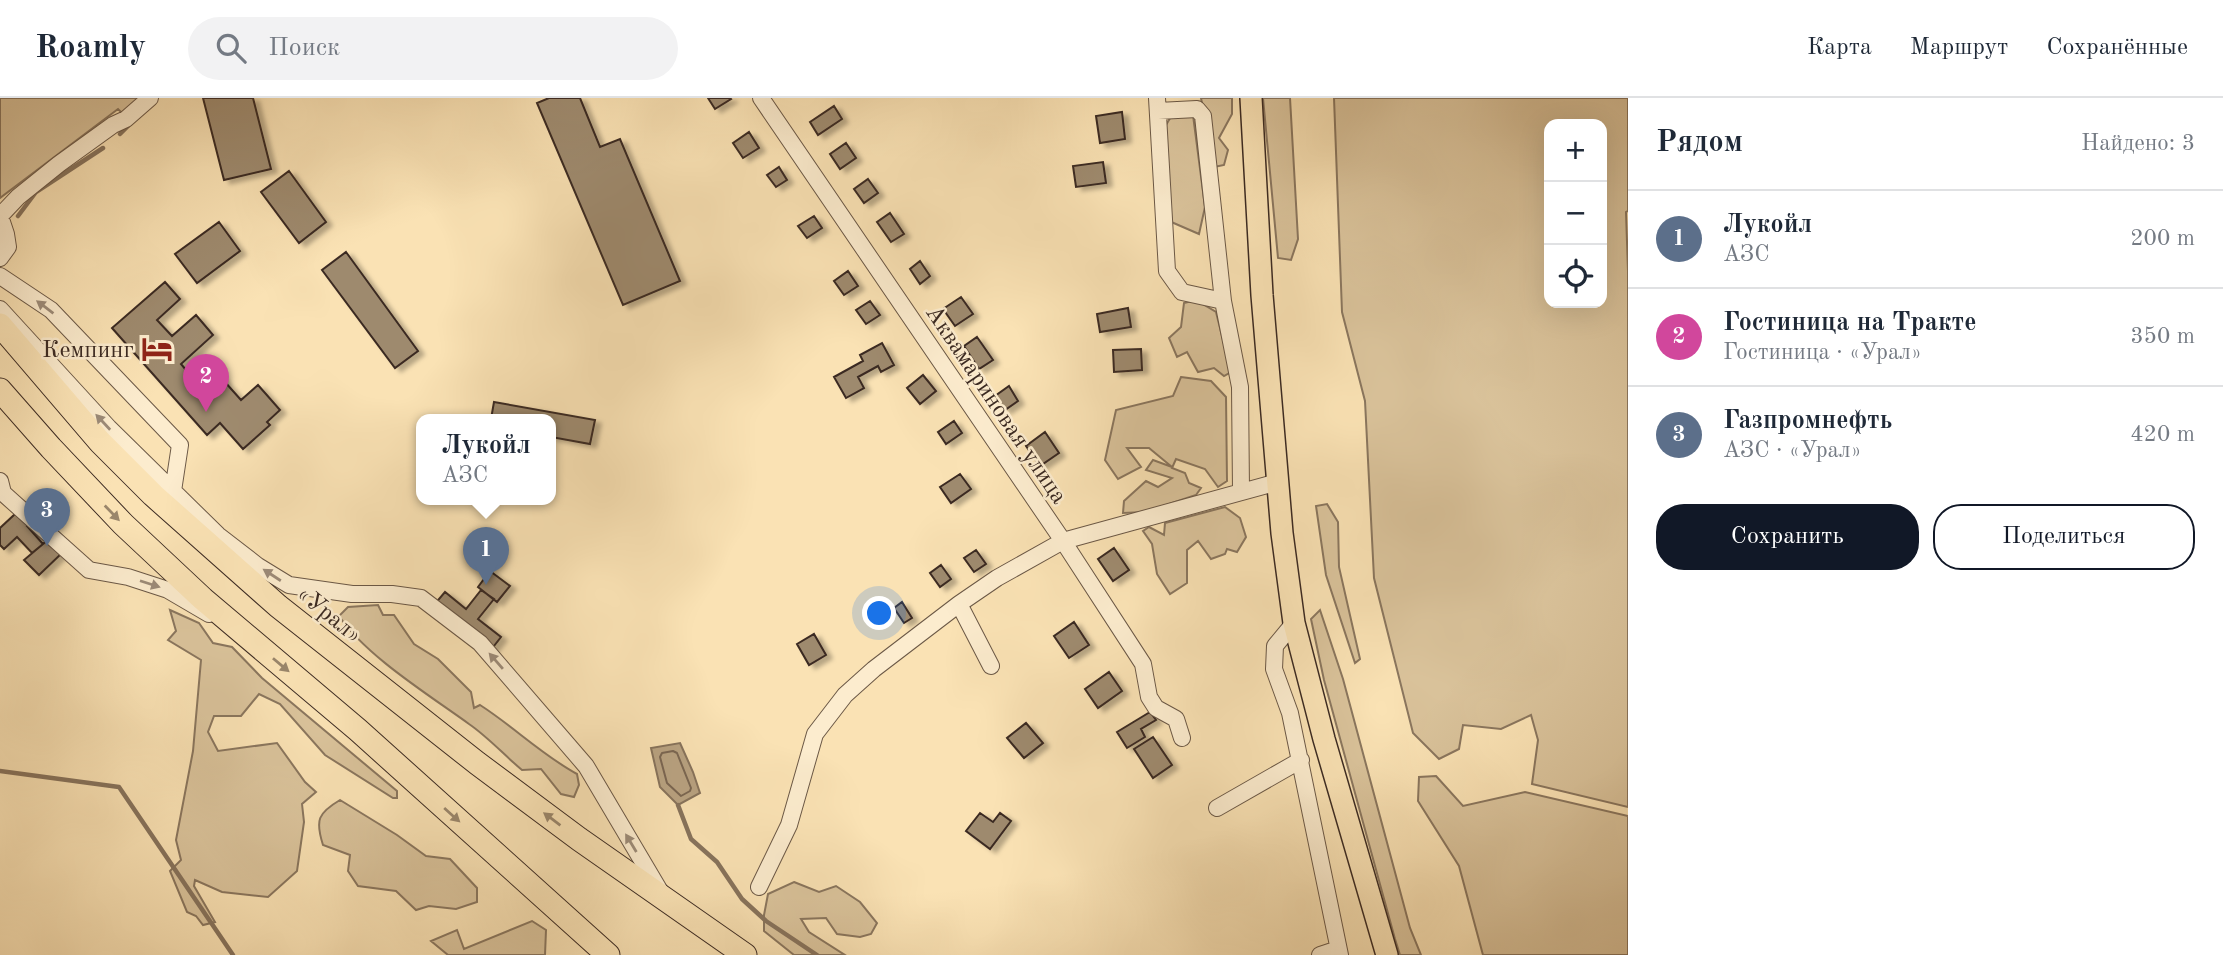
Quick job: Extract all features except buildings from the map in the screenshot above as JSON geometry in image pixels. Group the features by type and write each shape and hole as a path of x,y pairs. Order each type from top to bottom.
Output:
{"highway":[{"name":"«Урал»","path":"0,325 100,442 153,495 235,569 355,668 477,763 666,902 745,955"},
{"path":"0,390 123,524 246,636 358,730 608,955"}],"main road":[{"path":"1251,98 1262,295 1282,533 1294,622 1324,739 1387,955"}],"street":[{"path":"0,258 8,247 1,216 18,197 113,125 126,119 150,98"},
{"name":"Аквамариновая улица","path":"761,98 1063,541 1143,664 1149,697 1156,708 1176,719 1182,738"},
{"path":"1223,301 1182,292 1167,271 1157,104 1197,109 1203,116 1223,301 1240,387 1241,491"},
{"path":"0,276 51,310 180,445 173,491"},
{"path":"0,309 109,429 218,535 289,585 352,594 392,593 421,598 480,643 586,766 666,902"},
{"path":"0,481 4,493 89,570 128,577 169,590 246,636"},
{"path":"759,887 789,825 815,734 845,695 874,669 997,578 1063,541 1278,482"},
{"path":"959,604 991,666"},
{"path":"1294,622 1275,646 1274,669 1290,713 1301,760 1339,952 1320,955"},
{"path":"1217,808 1301,760"}],"shaded area":[{"path":"0,98 143,98 123,114 118,109 0,198"},
{"path":"1201,98 1232,98 1232,114 1219,138 1228,150 1224,165 1214,167"},
{"path":"1263,98 1290,98 1298,239 1291,260 1278,258"},
{"path":"1334,98 1628,98 1628,807 1532,784 1538,740 1531,715 1501,729 1463,725 1459,749 1439,759 1413,733 1374,578 1365,401 1342,312"},
{"path":"1172,115 1193,115 1205,207 1199,234 1169,221 1163,130"},
{"path":"1196,300 1216,312 1231,372 1224,376 1214,368 1198,372 1187,352 1177,357 1169,338 1181,327 1184,303"},
{"path":"1181,377 1211,381 1226,397 1227,481 1218,487 1205,469 1176,459 1172,468 1185,473 1189,483 1201,488 1196,495 1145,512 1123,513 1124,501 1146,481 1158,487 1172,478 1146,470 1153,460 1172,467 1149,448 1127,448 1141,467 1118,479 1105,460 1116,410 1173,396"},
{"path":"1327,504 1338,522 1339,567 1360,659 1355,663 1326,575 1316,506"},
{"path":"1225,507 1240,518 1246,537 1237,552 1227,549 1225,554 1211,559 1198,541 1187,550 1187,583 1170,594 1157,574 1152,544 1143,531 1149,527 1164,535 1165,523"},
{"path":"378,605 383,615 394,615 414,644 438,659 471,692 474,708 480,705 577,774 579,785 574,797 561,794 541,769 522,770 476,729 381,660 339,616 348,607"},
{"path":"170,610 199,623 213,643 232,647 262,678 397,791 397,798 393,798 325,755 280,704 259,694 241,716 214,716 208,732 218,751 277,743 305,782 316,792 302,804 304,822 297,871 268,897 222,892 195,880 194,886 215,922 203,925 196,916 187,912 170,871 181,860 176,840 193,751 201,660 168,640 176,631"},
{"path":"1320,610 1343,679 1410,928 1421,955 1400,955 1395,939 1324,680 1311,619"},
{"path":"1436,776 1463,806 1525,792 1628,816 1628,955 1483,955 1459,866 1418,801 1419,777"},
{"path":"340,800 426,856 450,859 477,888 477,902 456,909 429,906 416,910 396,891 358,886 348,871 350,855 323,845 319,829 323,813"},
{"path":"794,882 819,892 836,886 860,902 877,923 871,934 860,937 837,934 826,918 801,919 809,932 845,955 794,955 764,931 764,915 768,894"},
{"path":"532,921 546,930 545,955 448,955 431,941 457,930 464,949"}],"water":[{"path":"680,743 700,793 678,805 660,787 651,748"}],"waterway":[{"path":"120,134 128,126"},
{"path":"18,216 36,192 103,148"},
{"path":"0,771 119,787 233,955"},
{"path":"678,805 691,839 717,862 742,899 766,921 817,955"}],"place":[{"name":"Кемпинг","path":"157,349"},
{"name":"Гостиница на Тракте","path":"206,412"},
{"name":"Газпромнефть","path":"47,546"},
{"name":"Лукойл","path":"486,585"}]}
